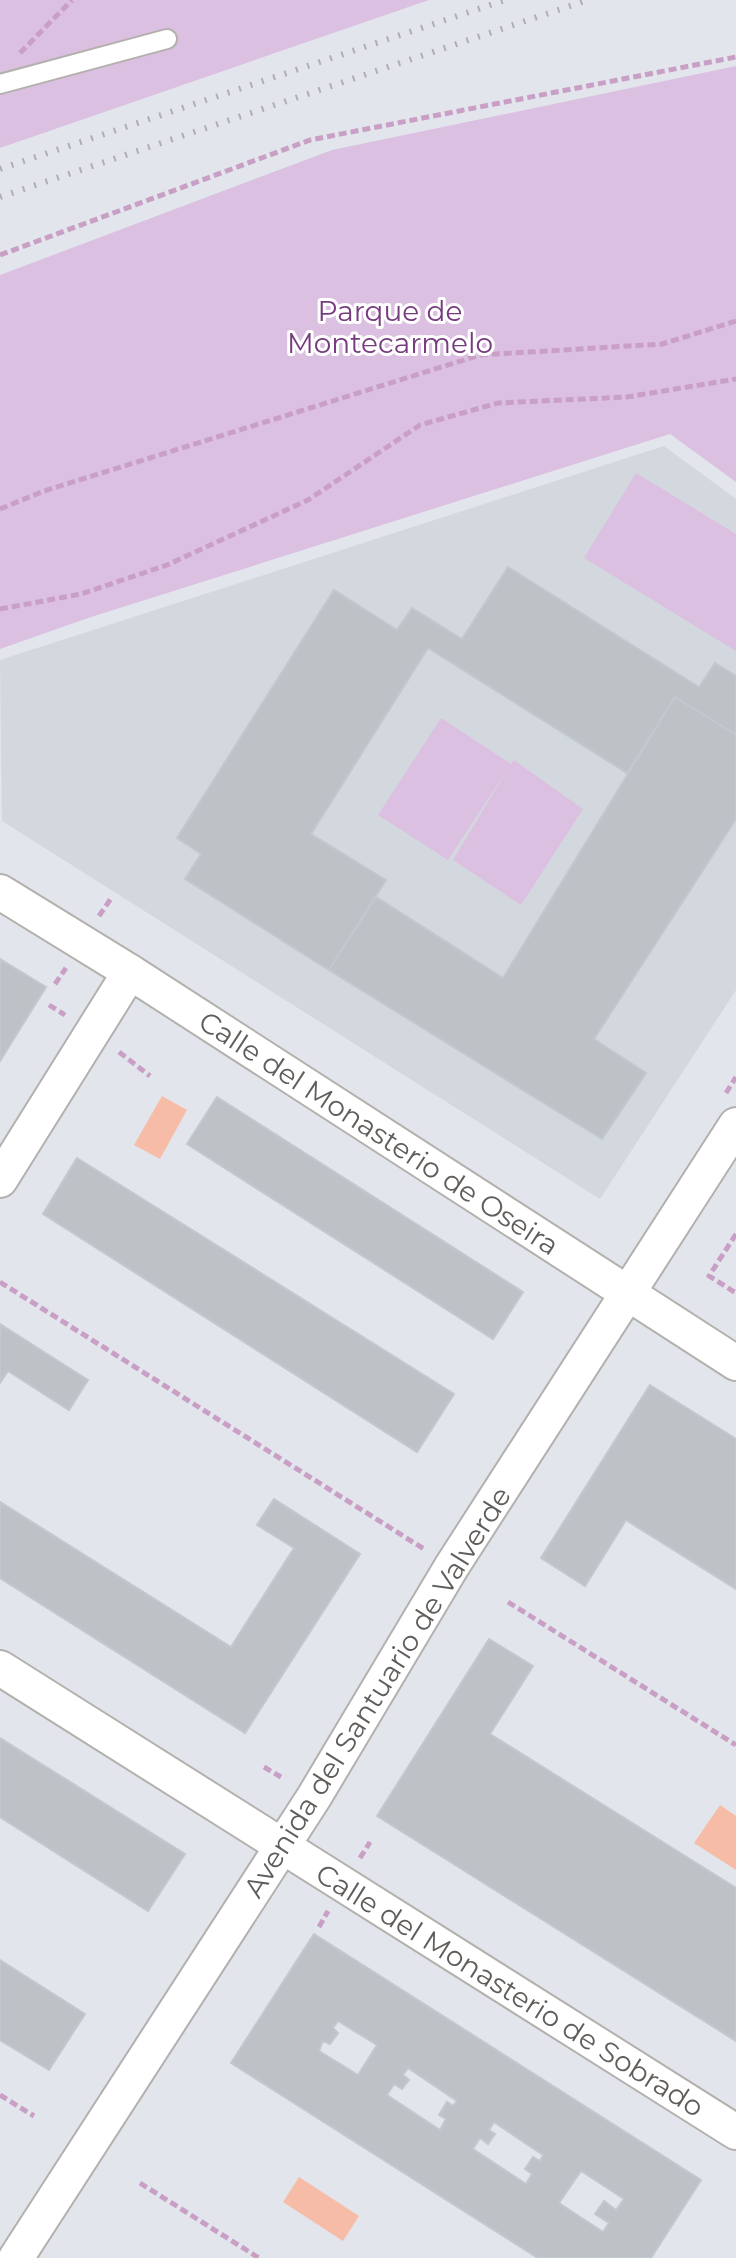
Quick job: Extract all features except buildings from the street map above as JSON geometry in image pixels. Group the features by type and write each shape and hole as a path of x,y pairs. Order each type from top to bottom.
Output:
{"street":[{"name":"Calle del Monasterio de Oseira","path":"0,892 130,972 736,1363"},
{"path":"0,1180 130,972"},
{"name":"Avenida del Santuario de Valverde","path":"16,2258 282,1847 452,1566 736,1125"},
{"name":"Calle del Monasterio de Sobrado","path":"0,1668 736,2132"}],"lane":[{"path":"0,84 167,39"}],"path":[{"path":"10,63 72,0"},
{"path":"0,255 310,140 736,57"},
{"path":"0,509 44,491 480,355 662,344 736,321"},
{"path":"0,609 81,594 167,565 308,500 420,425 498,403 627,397 736,379"},
{"path":"736,1234 709,1276 736,1293"},
{"path":"0,1282 452,1566"},
{"path":"508,1602 736,1745"},
{"path":"264,1767 281,1777"},
{"path":"0,2095 34,2116"},
{"path":"140,2183 259,2258"}],"shaded area":[{"path":"664,446 736,499 736,990 600,1199 2,821 0,660"},
{"path":"162,1096 187,1110 160,1159 134,1145"},
{"path":"720,1805 736,1816 736,1870 694,1843"},
{"path":"299,2177 359,2216 343,2241 283,2202"}],"green space":[{"path":"0,0 429,0 0,148"},
{"name":"Parque de Montecarmelo","path":"736,66 736,482 670,434 88,618 0,649 0,275 332,150"},
{"path":"636,473 736,534 736,651 584,558"},
{"path":"441,718 511,764 514,760 583,809 521,905 453,860 509,767 448,860 378,815"}],"railway":[{"path":"0,169 505,0"},
{"path":"0,197 588,0"}]}
